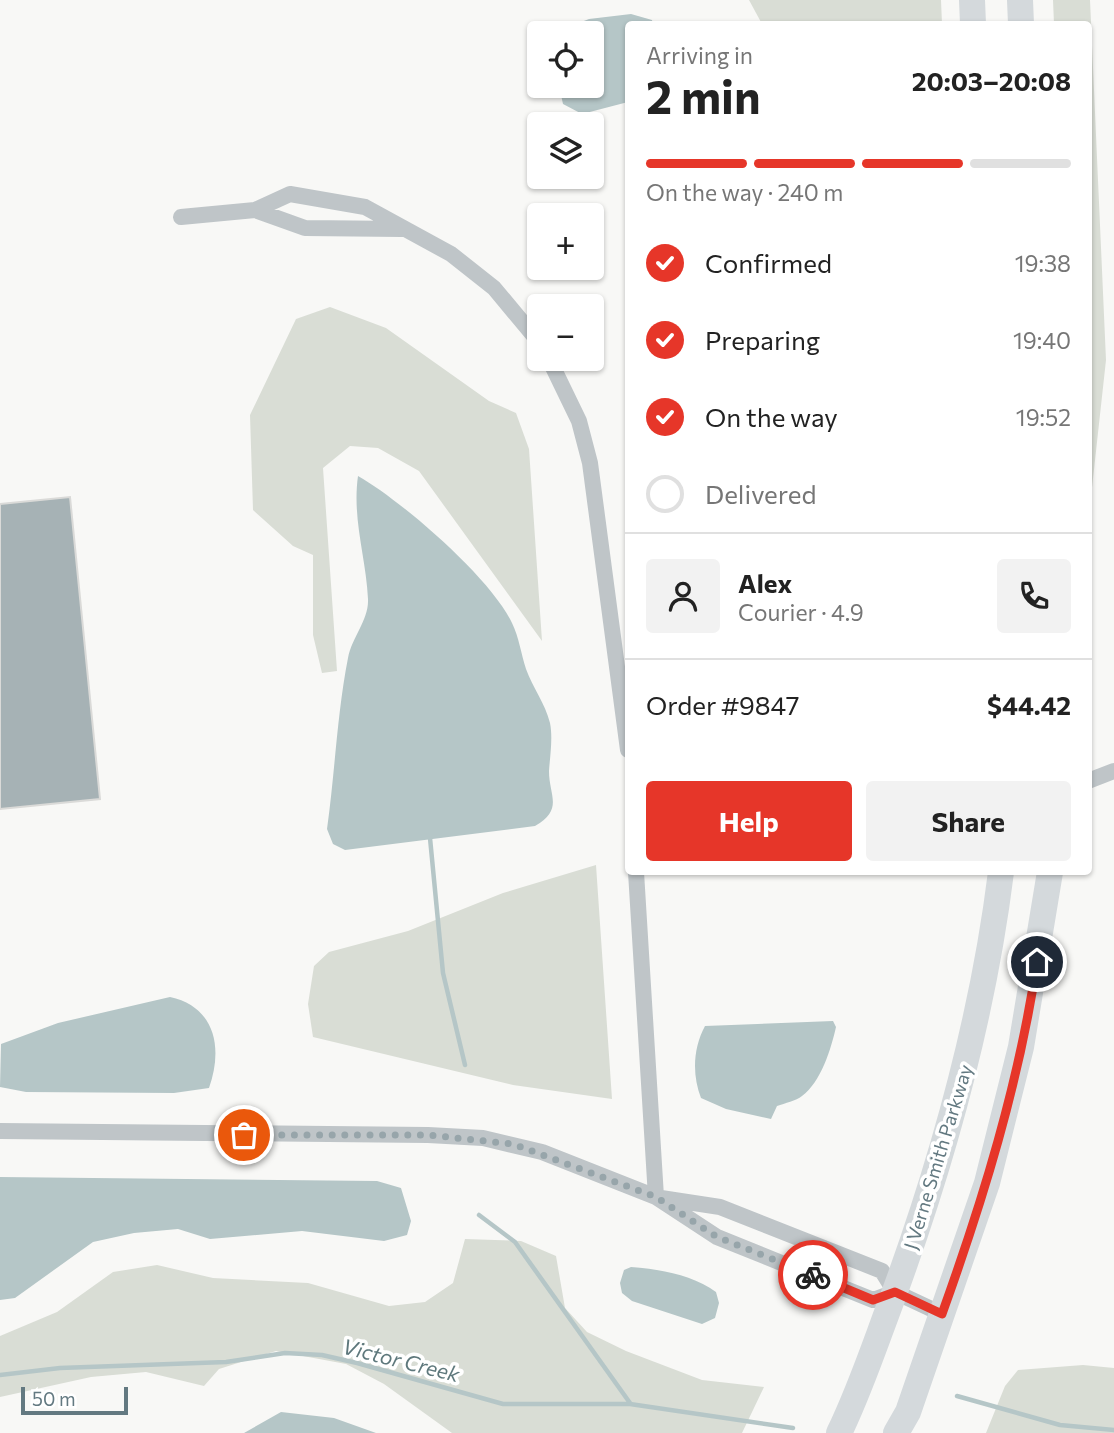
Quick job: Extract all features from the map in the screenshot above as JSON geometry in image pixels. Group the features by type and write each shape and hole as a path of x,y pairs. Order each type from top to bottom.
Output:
{"main road":[{"path":"972,0 973,21"},
{"path":"1020,0 1021,21"},
{"name":"J Verne Smith Parkway","path":"839,1433 859,1392 917,1235 973,1041 1001,875"},
{"path":"896,1433 908,1412 987,1183 1021,1047 1050,875"}],"street":[{"path":"181,217 255,210 290,194 365,207 451,254 494,288 527,328"},
{"path":"255,210 305,228 407,229"},
{"path":"555,371 579,421 590,463 625,727"},
{"path":"1092,779 1114,771"},
{"path":"636,875 656,1197"},
{"path":"0,1131 482,1138 541,1152 656,1197 717,1237 873,1300 895,1292"},
{"path":"656,1197 720,1207 882,1271 895,1292 942,1314"}],"shaded area":[{"path":"749,0 941,0 942,21 760,21"},
{"path":"1053,0 1090,0 1091,21 1054,21"},
{"path":"631,14 652,20 625,21 625,103 590,112 578,112 563,104 562,98 604,98 604,21 584,21"},
{"path":"1092,45 1106,360 1092,488"},
{"path":"330,307 386,328 489,401 516,413 529,449 542,641 419,471 378,448 350,446 323,468 337,671 322,673 313,635 313,555 293,546 253,510 250,415 296,319"},
{"path":"358,476 398,503 466,563 501,605 512,623 526,669 545,709 551,729 549,771 553,802 549,814 535,826 345,850 333,844 327,829 344,679 350,650 368,607 358,523"},
{"path":"596,865 612,1099 513,1085 313,1037 308,1004 314,966 329,952 408,931 503,893"},
{"path":"170,997 197,1010 212,1032 215,1059 209,1088 174,1093 26,1092 0,1087 1,1044 58,1023"},
{"path":"833,1021 836,1027 831,1045 815,1082 800,1098 777,1106 771,1119 726,1109 701,1098 695,1062 698,1043 705,1026"},
{"path":"0,1177 377,1181 401,1188 411,1221 407,1235 384,1241 302,1231 210,1239 178,1229 134,1233 93,1242 15,1298 0,1300"},
{"path":"465,1239 521,1241 556,1256 565,1308 587,1332 626,1351 702,1380 764,1387 742,1433 452,1433 384,1384 346,1364 276,1351 219,1369 204,1386 146,1372 91,1377 0,1397 0,1336 57,1312 113,1272 157,1265 213,1278 308,1283 389,1306 425,1302 453,1283"},
{"path":"631,1267 675,1274 707,1286 716,1292 719,1303 715,1318 702,1324 632,1301 622,1293 620,1283 624,1270"},
{"path":"1083,1365 1114,1368 1114,1433 986,1433 1005,1386 1018,1370"},
{"path":"281,1412 334,1418 376,1433 244,1433"}],"building":[{"path":"70,497 100,799 0,809 0,504"}],"waterway":[{"path":"430,838 443,973 465,1065"},
{"path":"479,1215 515,1242 630,1403"},
{"name":"Victor Creek","path":"0,1375 60,1368 226,1362 285,1353 322,1355 503,1404 630,1404 793,1428"},
{"name":"Victor Creek","path":"957,1396 1060,1425 1114,1430"}],"way so far":[{"path":"244,1135 428,1135 482,1138 513,1144 541,1152 656,1197 717,1237 813,1275"}],"route":[{"path":"813,1275 873,1300 895,1292 942,1314 987,1183 1021,1047 1037,962"}]}
